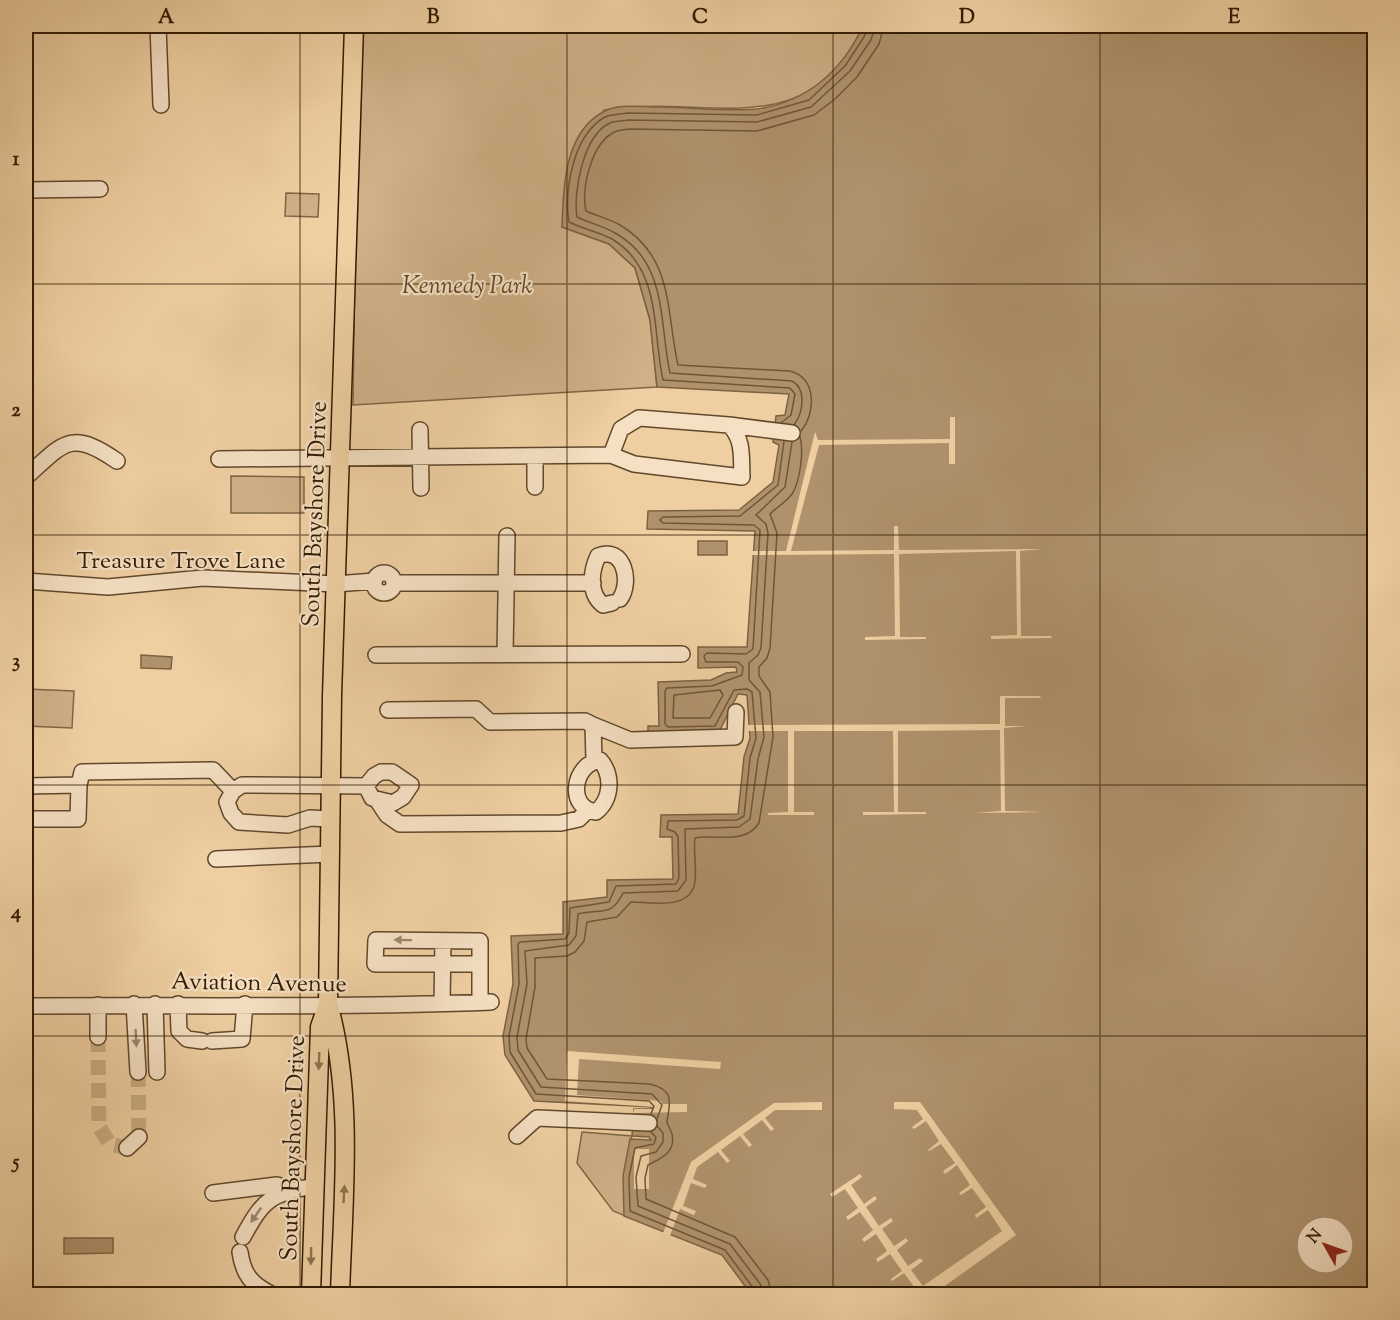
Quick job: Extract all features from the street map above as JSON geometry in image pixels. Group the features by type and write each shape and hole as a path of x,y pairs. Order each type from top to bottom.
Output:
{"main road":[{"name":"South Bayshore Drive","path":"340,1294 344,1134 335,1029 328,1004 330,787 354,26"},
{"name":"South Bayshore Drive","path":"311,1294 320,1027 328,1004"}],"street":[{"path":"158,26 160,105"},
{"path":"26,190 100,189"},
{"path":"611,455 621,429 639,418 729,425 792,433"},
{"path":"219,459 611,455 634,464 742,477 741,444 738,433 729,425"},
{"path":"420,430 422,488"},
{"path":"26,477 58,446 77,442 93,446 117,461"},
{"path":"535,456 535,487"},
{"path":"505,654 507,536"},
{"path":"605,553 616,555 624,566 624,593 616,601 603,605 597,600 593,583 593,567 598,556 605,553"},
{"name":"Treasure Trove Lane","path":"26,581 108,587 203,578 336,584 374,581 377,591 384,593 390,591 395,583 506,584"},
{"path":"506,584 593,583"},
{"path":"376,654 682,654"},
{"path":"388,710 476,709 490,722 585,722 630,740 735,737 736,712"},
{"path":"594,725 594,761"},
{"path":"600,760 606,766 609,789 604,805 596,812 587,811 580,804 577,794 577,782 582,769 589,762 594,761 600,760"},
{"path":"26,819 78,819 79,785 82,772 213,770 233,791"},
{"path":"330,819 310,818 288,825 239,822 231,813 227,802 233,791 242,785 366,786 374,776 381,772 392,772 411,785 403,797 393,803 372,798 366,786"},
{"path":"26,786 79,785"},
{"path":"377,800 387,815 400,824 561,823 579,819 587,811"},
{"path":"216,859 330,854"},
{"path":"376,940 443,940 480,941 480,964 375,964 376,940"},
{"path":"442,1003 443,940"},
{"name":"Aviation Avenue","path":"26,1006 328,1004 349,1006 486,1002 480,964"},
{"path":"134,1004 138,1072"},
{"path":"155,1004 157,1072"},
{"path":"178,1004 179,1031 187,1039 207,1041 242,1039 245,1004"},
{"path":"98,1005 98,1037"},
{"path":"516,1136 537,1118 649,1123"},
{"path":"127,1148 139,1137"},
{"path":"213,1193 276,1185 290,1190"},
{"path":"271,1294 253,1284 246,1276 241,1244 256,1213 268,1200 290,1190 314,1186"}],"green space":[{"name":"Kennedy Park","path":"358,26 863,26 840,64 814,88 784,102 751,107 642,107 604,110 562,227 609,244 635,268 650,320 657,387 353,405"},
{"path":"286,193 319,194 318,217 285,216"},
{"path":"231,476 304,477 304,513 231,513"},
{"path":"26,689 74,691 72,728 26,726"},
{"path":"582,1132 632,1136 631,1139 634,1140 633,1219 613,1211 577,1163"}],"water":[{"path":"863,26 1374,26 1374,1294 751,1294 722,1255 624,1216 623,1176 630,1139 651,1140 649,1137 632,1136 634,1109 653,1107 534,1101 505,1055 503,1036 513,984 511,936 563,934 563,902 607,897 607,880 673,879 672,837 660,837 661,815 738,814 744,757 750,738 747,695 738,694 719,732 648,733 648,726 659,726 658,682 711,680 726,673 737,672 736,667 698,668 698,647 747,647 755,531 647,529 648,511 739,510 773,482 779,445 773,442 776,416 785,415 789,394 657,387 650,320 635,268 609,244 562,227 565,179 573,148 580,133 590,121 609,109 636,106 721,110 757,109 775,105 807,92 821,82 845,57"},
{"path":"698,541 727,541 727,555 698,555"},
{"path":"141,655 172,657 171,669 141,668"},
{"path":"64,1238 113,1238 113,1253 64,1254"}],"pier":[{"path":"950,417 955,417 955,464 949,464 949,443 819,445 791,551 894,550 894,526 898,526 899,550 1043,549 1020,551 1021,636 1051,636 1052,638 991,639 991,636 1017,635 1016,551 899,554 900,637 926,637 926,639 865,640 865,637 895,636 894,554 750,555 751,551 786,551 815,432 818,440 950,439"},
{"path":"1000,696 1040,696 1041,698 1005,698 1005,726 1027,726 1004,728 1005,811 1045,812 975,813 1001,811 1000,730 898,731 898,812 926,812 926,814 863,815 863,812 894,812 893,731 794,731 794,812 814,812 814,815 768,815 768,813 788,812 788,731 746,731 745,725 1000,724"},
{"path":"567,1051 721,1062 720,1069 579,1059 577,1095 661,1101 662,1104 687,1104 687,1112 633,1113 634,1109 654,1109 654,1107 565,1101"},
{"path":"822,1102 822,1110 775,1110 765,1118 774,1129 771,1131 762,1120 743,1134 752,1145 749,1147 740,1136 721,1150 730,1161 727,1163 718,1152 697,1167 693,1179 707,1185 705,1188 691,1183 683,1206 696,1211 694,1215 680,1209 670,1236 663,1233 691,1162 774,1103"},
{"path":"894,1102 920,1102 1016,1235 942,1288 946,1294 942,1294 936,1286 924,1294 913,1294 917,1291 904,1273 892,1281 891,1279 902,1271 890,1254 878,1262 876,1259 887,1251 876,1234 864,1242 862,1239 873,1230 860,1212 848,1220 846,1217 858,1208 845,1189 832,1197 830,1194 860,1174 862,1177 851,1185 864,1204 875,1196 877,1199 866,1207 879,1226 891,1218 893,1221 882,1229 894,1246 906,1238 908,1241 897,1250 908,1266 920,1258 923,1261 911,1270 923,1286 1002,1231 988,1210 976,1218 975,1215 986,1207 972,1188 961,1195 959,1193 970,1185 957,1165 945,1174 943,1171 955,1163 941,1144 928,1150 939,1141 926,1121 914,1129 912,1127 923,1119 917,1110 894,1109"},
{"path":"634,1149 649,1149 649,1189 634,1189"}],"tunnel":[{"path":"98,1037 99,1127 110,1144 127,1148"},
{"path":"138,1072 139,1137"}]}
